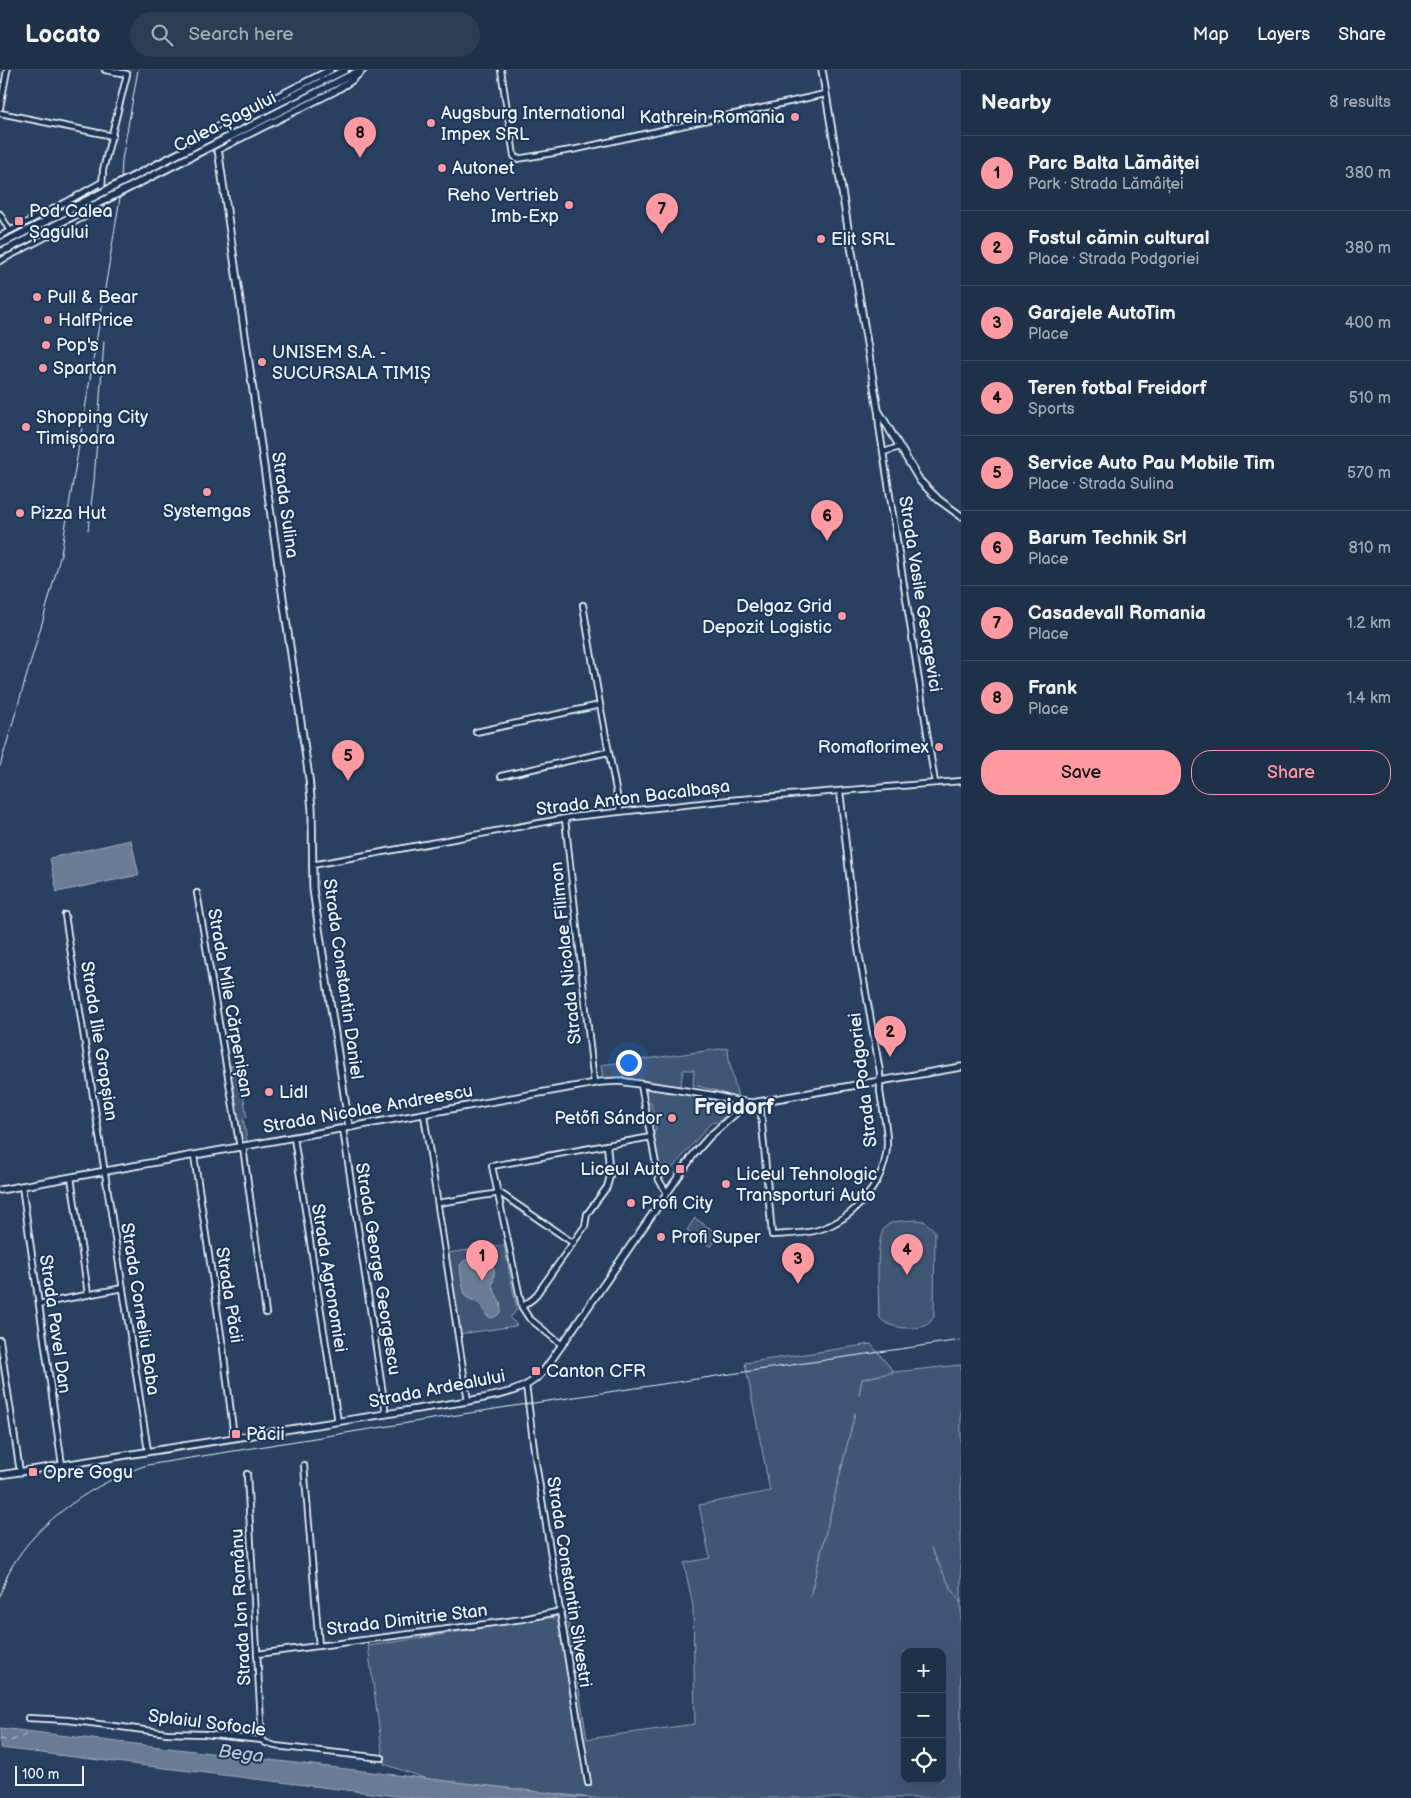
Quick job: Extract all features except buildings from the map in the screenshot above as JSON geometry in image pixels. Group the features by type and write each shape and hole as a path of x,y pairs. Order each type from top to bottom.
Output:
{"main road":[{"name":"Calea Șagului","path":"0,252 4,245 345,70"},
{"name":"Calea Șagului","path":"4,245 362,70"}],"street":[{"path":"0,108 8,70"},
{"path":"0,261 101,208 103,170 127,74 105,70"},
{"name":"Calea Șagului","path":"215,128 330,70"},
{"name":"Calea Șagului","path":"218,150 335,91 351,81 362,70"},
{"path":"501,70 515,158 517,159 577,149 825,94"},
{"path":"822,70 878,410 923,486 938,500 961,516"},
{"path":"0,113 113,136"},
{"name":"Strada Sulina","path":"215,128 309,778 312,809 312,865"},
{"path":"0,236 102,182"},
{"path":"56,207 66,209 70,213 70,222 66,226"},
{"path":"0,214 10,231"},
{"name":"Strada Vasile Georgevici","path":"878,410 935,783"},
{"path":"884,452 899,447"},
{"path":"584,605 608,752 620,811"},
{"path":"476,732 600,705"},
{"path":"501,776 608,752"},
{"name":"Strada Anton Bacalbașa","path":"312,865 565,819 620,811 961,781"},
{"name":"Strada Podgoriei","path":"760,1102 772,1235 810,1232 828,1226 852,1211 872,1190 884,1164 887,1140 880,1072 856,936 840,792"},
{"name":"Strada Nicolae Filimon","path":"565,819 594,1083"},
{"name":"Strada Constantin Daniel","path":"312,865 313,889 346,1128"},
{"name":"Strada Mile Cărpenișan","path":"197,893 242,1147 266,1312"},
{"name":"Strada Ilie Gropșian","path":"65,915 105,1171"},
{"name":"Strada Nicolae Andreescu","path":"0,1190 594,1083 619,1081 706,1094 742,1102 760,1102 961,1067"},
{"path":"641,1085 659,1180 667,1192"},
{"name":"Strada Ardealului","path":"0,1475 468,1401 504,1393 526,1385 541,1374 701,1145 738,1112 742,1102"},
{"path":"424,1115 468,1401"},
{"name":"Strada George Georgescu","path":"346,1128 386,1414"},
{"path":"562,1345 529,1318 522,1307 507,1232 496,1193 492,1166 651,1137"},
{"name":"Strada Agronomiei","path":"294,1138 338,1422"},
{"path":"522,1307 534,1298 585,1226 587,1214 609,1182 607,1145"},
{"name":"Strada Păcii","path":"194,1156 223,1348 234,1438"},
{"name":"Strada Corneliu Baba","path":"105,1171 148,1451"},
{"path":"71,1178 88,1294"},
{"name":"Strada Pavel Dan","path":"22,1186 62,1465"},
{"path":"438,1204 496,1193 503,1194 573,1243"},
{"path":"39,1304 123,1288"},
{"path":"0,1340 20,1472"},
{"name":"Strada Constantin Silvestri","path":"526,1385 535,1457 588,1783"},
{"path":"304,1465 319,1646"},
{"name":"Strada Ion Românu","path":"247,1474 262,1740"},
{"name":"Strada Dimitrie Stan","path":"257,1654 523,1619 561,1611"},
{"name":"Splaiul Sofocle","path":"28,1718 68,1720 167,1733 204,1734 262,1740 275,1746 382,1758"}],"shaded area":[{"path":"131,840 139,875 57,892 50,858"},
{"path":"728,1048 738,1098 693,1085 694,1070 683,1070 681,1084 677,1087 628,1078 603,1079 601,1065"},
{"path":"238,1065 247,1117 243,1118 247,1141 242,1142 229,1066"},
{"path":"647,1089 689,1095 728,1104 731,1108 718,1123 713,1122 709,1125 664,1178 661,1177 653,1132 656,1131 651,1103 647,1103"},
{"path":"695,1218 719,1235 711,1247 687,1230"},
{"path":"916,1220 924,1221 935,1231 934,1317 925,1326 914,1328 893,1326 887,1324 879,1316 878,1268 882,1232 889,1224"},
{"path":"504,1245 517,1310 510,1318 517,1325 460,1334 448,1253"},
{"path":"481,1257 490,1262 494,1268 492,1286 500,1302 501,1310 498,1315 492,1318 487,1316 480,1304 466,1297 462,1282 460,1265 466,1260"},
{"path":"871,1344 894,1372 961,1365 961,1798 591,1798 428,1779 384,1764 368,1646 567,1615 587,1739 695,1724 693,1606 684,1563 710,1558 699,1505 770,1491 745,1363"},
{"path":"0,1728 591,1798 412,1798 0,1748"}],"waterway":[{"path":"859,1395 862,1379 894,1372"},
{"path":"810,1597 855,1413"},
{"path":"931,1548 947,1581 961,1603"}],"ferry route":[{"path":"0,1739 10,1741 26,1735"}],"railway":[{"path":"0,766 61,554 120,198 122,160 138,70"},
{"path":"88,530 94,481 104,341"},
{"path":"0,1596 9,1571 23,1550 52,1519 89,1492 128,1472 147,1465 507,1407 961,1340"}],"place":[{"name":"Kathrein Romania","path":"795,117"},
{"name":"Augsburg International Impex SRL","path":"431,123"},
{"name":"Frank","path":"360,158"},
{"name":"Autonet","path":"442,168"},
{"name":"Reho Vertrieb Imb-Exp","path":"569,205"},
{"name":"Pod Calea Șagului","path":"19,221"},
{"name":"Casadevall Romania","path":"662,234"},
{"name":"Elit SRL","path":"821,239"},
{"name":"Pull & Bear","path":"37,297"},
{"name":"HalfPrice","path":"48,320"},
{"name":"Pop's","path":"46,345"},
{"name":"UNISEM S.A. - SUCURSALA TIMIȘ","path":"262,362"},
{"name":"Spartan","path":"43,368"},
{"name":"Shopping City Timișoara","path":"26,427"},
{"name":"Systemgas","path":"207,492"},
{"name":"Pizza Hut","path":"20,513"},
{"name":"Barum Technik Srl","path":"827,541"},
{"name":"Delgaz Grid Depozit Logistic","path":"842,616"},
{"name":"Romaflorimex","path":"939,747"},
{"name":"Service Auto Pau Mobile Tim","path":"348,781"},
{"name":"Fostul cămin cultural","path":"890,1057"},
{"name":"Lidl","path":"269,1092"},
{"name":"Petőfi Sándor","path":"672,1118"},
{"name":"Liceul Auto","path":"680,1169"},
{"name":"Liceul Tehnologic Transporturi Auto","path":"726,1184"},
{"name":"Profi City","path":"631,1203"},
{"name":"Profi Super","path":"661,1237"},
{"name":"Teren fotbal Freidorf","path":"907,1275"},
{"name":"Parc Balta Lămâiței","path":"482,1281"},
{"name":"Garajele AutoTim","path":"798,1284"},
{"name":"Canton CFR","path":"536,1371"},
{"name":"Păcii","path":"236,1434"},
{"name":"Opre Gogu","path":"33,1472"}],"district":[{"name":"Freidorf","path":"734,1107"}],"water label":[{"name":"Bega","path":"241,1754"}]}
